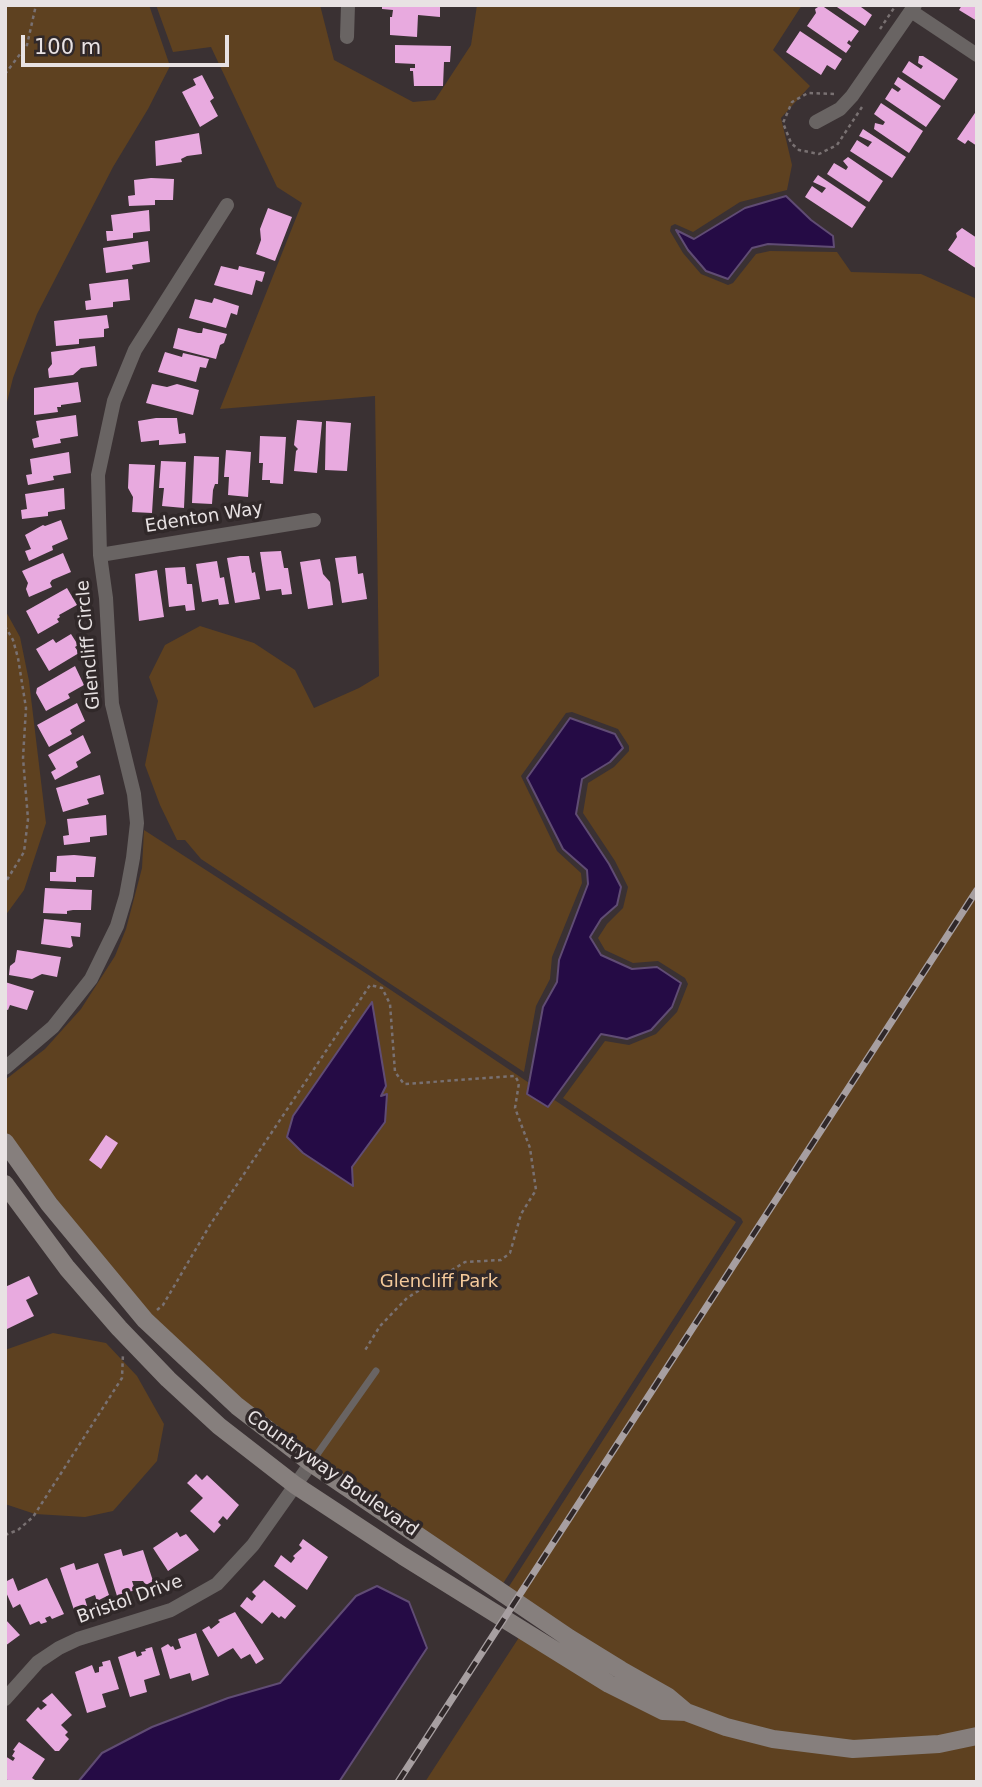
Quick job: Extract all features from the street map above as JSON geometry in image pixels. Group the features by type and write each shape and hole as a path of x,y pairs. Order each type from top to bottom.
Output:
{"street":[{"path":"347,37 348,5"},
{"path":"816,122 840,108 852,96 913,8 977,55"},
{"name":"Glencliff Circle","path":"5,1068 53,1027 73,1005 105,954 117,926 133,858 137,823 135,794 112,704 106,598 100,555 97,475 114,401 135,350 227,205"},
{"name":"Edenton Way","path":"100,555 314,520"},
{"name":"Countryway Boulevard","path":"5,1142 63,1222 145,1320 237,1406 311,1463 569,1638 667,1696 686,1712"},
{"path":"5,1153 46,1209 63,1222"},
{"name":"Countryway Boulevard","path":"5,1184 67,1268 130,1340 219,1426 295,1485 403,1556 609,1684 663,1711 686,1712 726,1727 773,1739 853,1749 939,1744 977,1736"},
{"name":"Bristol Drive","path":"5,1699 38,1662 59,1648 78,1639 171,1610 217,1584 253,1545 311,1463"}],"lane":[{"path":"311,1463 376,1371"}],"path":[{"path":"5,74 27,45 36,5"},
{"path":"5,626 13,640 18,658 26,708 23,758 28,820 24,852 5,883"},
{"path":"145,1320 163,1305 210,1225 370,985 382,988 390,1004 395,1072 404,1084 514,1076 519,1083 515,1108 530,1148 536,1190 521,1214 510,1253 501,1260 465,1262 407,1298 380,1326 364,1352"},
{"path":"5,1535 18,1530 33,1517 93,1424 122,1378 122,1354 130,1340"}],"green space":[{"path":"5,5 149,5 170,66 113,167 37,314 13,378 5,410"},
{"path":"156,5 320,5 334,60 413,102 435,100 471,45 477,5 802,5 773,50 810,86 781,118 792,165 787,190 740,202 693,232 675,224 671,226 670,231 683,253 701,274 728,285 733,283 756,254 770,251 837,252 851,272 921,274 977,299 977,1728 937,1737 852,1741 774,1732 728,1720 688,1705 508,1588 743,1222 741,1218 563,1098 605,1041 629,1045 656,1034 677,1012 688,984 685,978 658,961 633,963 605,950 598,938 623,908 628,887 615,861 583,813 588,783 614,767 629,751 629,746 618,729 572,712 566,713 521,776 557,851 581,873 582,883 552,957 550,979 536,1006 524,1072 201,859 185,840 177,840 160,805 145,765 158,701 149,677 165,645 200,626 254,643 295,670 314,708 379,676 375,396 220,409 302,203 277,187 211,47 173,52"},
{"path":"5,610 20,637 29,681 46,823 24,890 5,916"},
{"name":"Glencliff Park","path":"144,830 370,976 736,1222 502,1585 346,1479 226,1387 147,1312 5,1131 5,1080 45,1049 81,1009 115,956 126,929 142,868"},
{"path":"53,1333 106,1343 137,1376 164,1424 157,1461 113,1511 85,1517 35,1514 5,1504 5,1350"},
{"path":"517,1634 687,1722 772,1746 977,1743 977,1782 425,1782 518,1639"}],"shaded area":[{"path":"786,196 833,236 834,247 768,244 752,248 728,279 706,271 688,250 676,230 694,239 745,208"},
{"path":"570,718 615,734 623,748 610,762 582,779 576,814 621,887 617,905 601,919 590,937 601,955 632,969 657,967 681,983 672,1007 651,1030 627,1039 601,1034 548,1107 527,1094 543,1007 557,982 559,960 588,884 587,870 563,849 527,778"},
{"path":"372,1002 386,1086 381,1096 387,1094 385,1122 352,1167 353,1186 303,1153 287,1137 293,1116"},
{"path":"377,1586 409,1602 427,1648 339,1782 78,1782 102,1753 152,1727 228,1698 280,1683 356,1596"}],"building":[{"path":"382,5 440,5 440,17 418,15 417,37 390,35 390,17 393,10 382,9"},
{"path":"821,5 859,31 851,42 849,40 847,43 851,46 846,53 807,26 816,13 815,9"},
{"path":"834,5 863,5 861,7 872,15 865,26"},
{"path":"962,5 977,5 977,21 959,10"},
{"path":"800,31 842,59 835,70 827,65 821,75 786,52"},
{"path":"395,45 451,46 450,62 444,62 443,86 414,86 413,71 410,71 410,68 415,68 415,64 395,63"},
{"path":"919,56 958,79 944,100 902,72 909,61 921,69 923,66 918,63"},
{"path":"202,75 214,98 210,101 218,116 200,127 182,92 196,85 193,79"},
{"path":"898,77 941,106 926,127 885,99 892,88 898,92 901,89 894,84"},
{"path":"881,103 923,131 909,153 874,129 875,123 883,125 885,122 874,114"},
{"path":"977,110 977,146 968,140 965,144 957,139"},
{"path":"863,129 906,157 892,178 850,151 857,140 868,147 872,142 859,136"},
{"path":"199,133 202,154 187,156 181,159 182,162 156,166 155,141"},
{"path":"848,157 883,181 869,202 827,174 834,163 846,170 848,167 843,161"},
{"path":"818,175 866,207 852,228 805,197 812,186 822,193 826,188 813,182"},
{"path":"174,179 173,200 155,200 155,205 129,206 128,196 135,195 134,180"},
{"path":"268,208 292,217 275,261 256,254 261,240 260,229"},
{"path":"149,210 150,231 133,233 133,238 107,241 106,231 113,231 111,215"},
{"path":"962,228 977,238 977,269 948,250 957,237 956,233"},
{"path":"148,241 150,262 132,265 133,269 106,273 103,248"},
{"path":"221,266 238,270 239,266 265,272 262,282 256,280 252,295 214,285"},
{"path":"128,279 130,300 113,302 113,307 86,310 85,301 91,300 89,284"},
{"path":"214,298 239,306 237,315 231,313 226,328 189,318 195,299 212,303"},
{"path":"107,315 109,328 104,329 104,337 79,339 79,344 56,346 54,321"},
{"path":"178,328 202,333 203,328 227,334 216,359 173,348"},
{"path":"95,346 97,366 81,368 73,375 49,378 51,352"},
{"path":"165,352 182,357 183,353 209,359 206,368 200,367 196,382 158,372"},
{"path":"78,382 81,402 61,405 57,407 58,412 34,415 34,388"},
{"path":"152,384 167,387 177,384 199,390 193,415 146,403"},
{"path":"76,415 78,436 60,439 61,443 34,448 32,439 39,437 36,421"},
{"path":"177,418 179,434 185,433 186,443 159,445 159,440 141,442 138,421"},
{"path":"297,420 322,422 317,473 294,471 298,449 294,445"},
{"path":"326,421 351,423 347,471 325,470"},
{"path":"260,436 286,437 283,484 262,480 263,463 259,463"},
{"path":"226,450 251,452 248,497 228,495 229,477 224,477"},
{"path":"69,452 71,473 53,476 54,480 28,485 26,475 32,474 30,459"},
{"path":"194,456 219,457 218,484 215,484 213,490 212,504 192,503"},
{"path":"161,461 186,462 184,508 162,506 164,488 159,488"},
{"path":"129,464 155,465 152,513 132,512 133,497 128,488"},
{"path":"64,488 65,509 48,512 48,516 22,519 21,510 27,509 25,494"},
{"path":"61,520 68,539 52,546 53,550 29,561 25,551 31,549 25,535 43,525"},
{"path":"281,551 284,568 288,568 292,594 282,595 281,589 266,591 260,552"},
{"path":"63,553 71,572 52,580 52,587 29,597 26,589 28,583 22,571"},
{"path":"249,556 260,599 235,603 227,558"},
{"path":"356,556 358,574 363,573 367,599 342,603 335,558"},
{"path":"320,559 323,574 330,582 333,605 308,609 300,562"},
{"path":"217,561 220,578 224,577 229,604 219,605 218,599 202,602 196,564"},
{"path":"185,567 187,584 192,584 195,610 186,611 185,605 169,607 165,568"},
{"path":"157,570 164,617 139,621 135,574"},
{"path":"67,588 77,605 59,615 59,622 38,634 26,611"},
{"path":"71,634 78,645 75,647 79,653 49,671 36,649 53,639 56,643"},
{"path":"75,666 84,685 68,694 70,698 46,711 36,693 37,688"},
{"path":"77,703 85,721 70,730 72,734 49,747 37,725"},
{"path":"83,735 91,753 76,762 78,767 55,780 51,772 56,769 48,755"},
{"path":"100,775 104,794 87,799 89,804 63,812 56,788"},
{"path":"106,815 107,835 90,837 90,842 64,845 63,836 69,835 67,819"},
{"path":"57,856 96,857 94,877 76,877 76,882 50,881 50,872 56,872"},
{"path":"45,888 92,890 91,910 67,911 67,914 43,913"},
{"path":"44,919 81,923 80,937 71,936 73,946 70,948 41,944"},
{"path":"17,950 61,957 57,977 42,974 32,979 9,975"},
{"path":"5,982 34,991 27,1010 10,1005 8,1010 5,1009"},
{"path":"106,1135 118,1143 101,1169 89,1160"},
{"path":"29,1276 38,1294 26,1300 34,1316 5,1330 5,1287"},
{"path":"196,1474 202,1480 207,1475 239,1505 227,1520 223,1516 218,1522 221,1525 214,1533 190,1511 203,1498 187,1483"},
{"path":"177,1532 180,1537 186,1534 199,1550 168,1571 153,1548"},
{"path":"303,1539 328,1557 307,1590 274,1566 281,1555 291,1563 295,1558 293,1556 302,1548 299,1545"},
{"path":"121,1549 123,1556 143,1550 153,1581 146,1585 143,1581 132,1581 135,1590 117,1596 104,1554"},
{"path":"74,1563 76,1570 98,1563 109,1595 97,1601 95,1595 85,1599 87,1606 74,1610 60,1568"},
{"path":"13,1578 18,1591 47,1578 64,1614 52,1619 50,1616 45,1618 47,1622 41,1624 39,1621 30,1625 20,1604 13,1608 5,1590 5,1582"},
{"path":"264,1580 296,1606 285,1619 272,1612 262,1624 240,1606 247,1597 252,1601 256,1596 252,1592"},
{"path":"235,1612 264,1659 256,1664 250,1654 241,1659 233,1648 218,1657 202,1630 209,1626 211,1629 220,1622 218,1620"},
{"path":"5,1619 20,1635 5,1646"},
{"path":"196,1633 209,1675 192,1681 190,1673 170,1679 161,1648 168,1644 175,1650 181,1648 178,1639"},
{"path":"152,1647 160,1675 144,1680 147,1692 130,1697 118,1657 135,1651 137,1657 146,1651 145,1649"},
{"path":"110,1660 119,1689 102,1694 106,1707 87,1713 75,1672 92,1665 95,1673 99,1672 99,1667 103,1666 102,1662"},
{"path":"52,1693 72,1715 61,1725 68,1732 65,1735 69,1739 59,1751 55,1751 26,1720 38,1707 41,1710 47,1705 42,1701"},
{"path":"19,1742 45,1759 32,1778 38,1782 10,1782 5,1778 5,1756 13,1761 13,1750"}],"railway":[{"path":"398,1782 977,890"}]}
